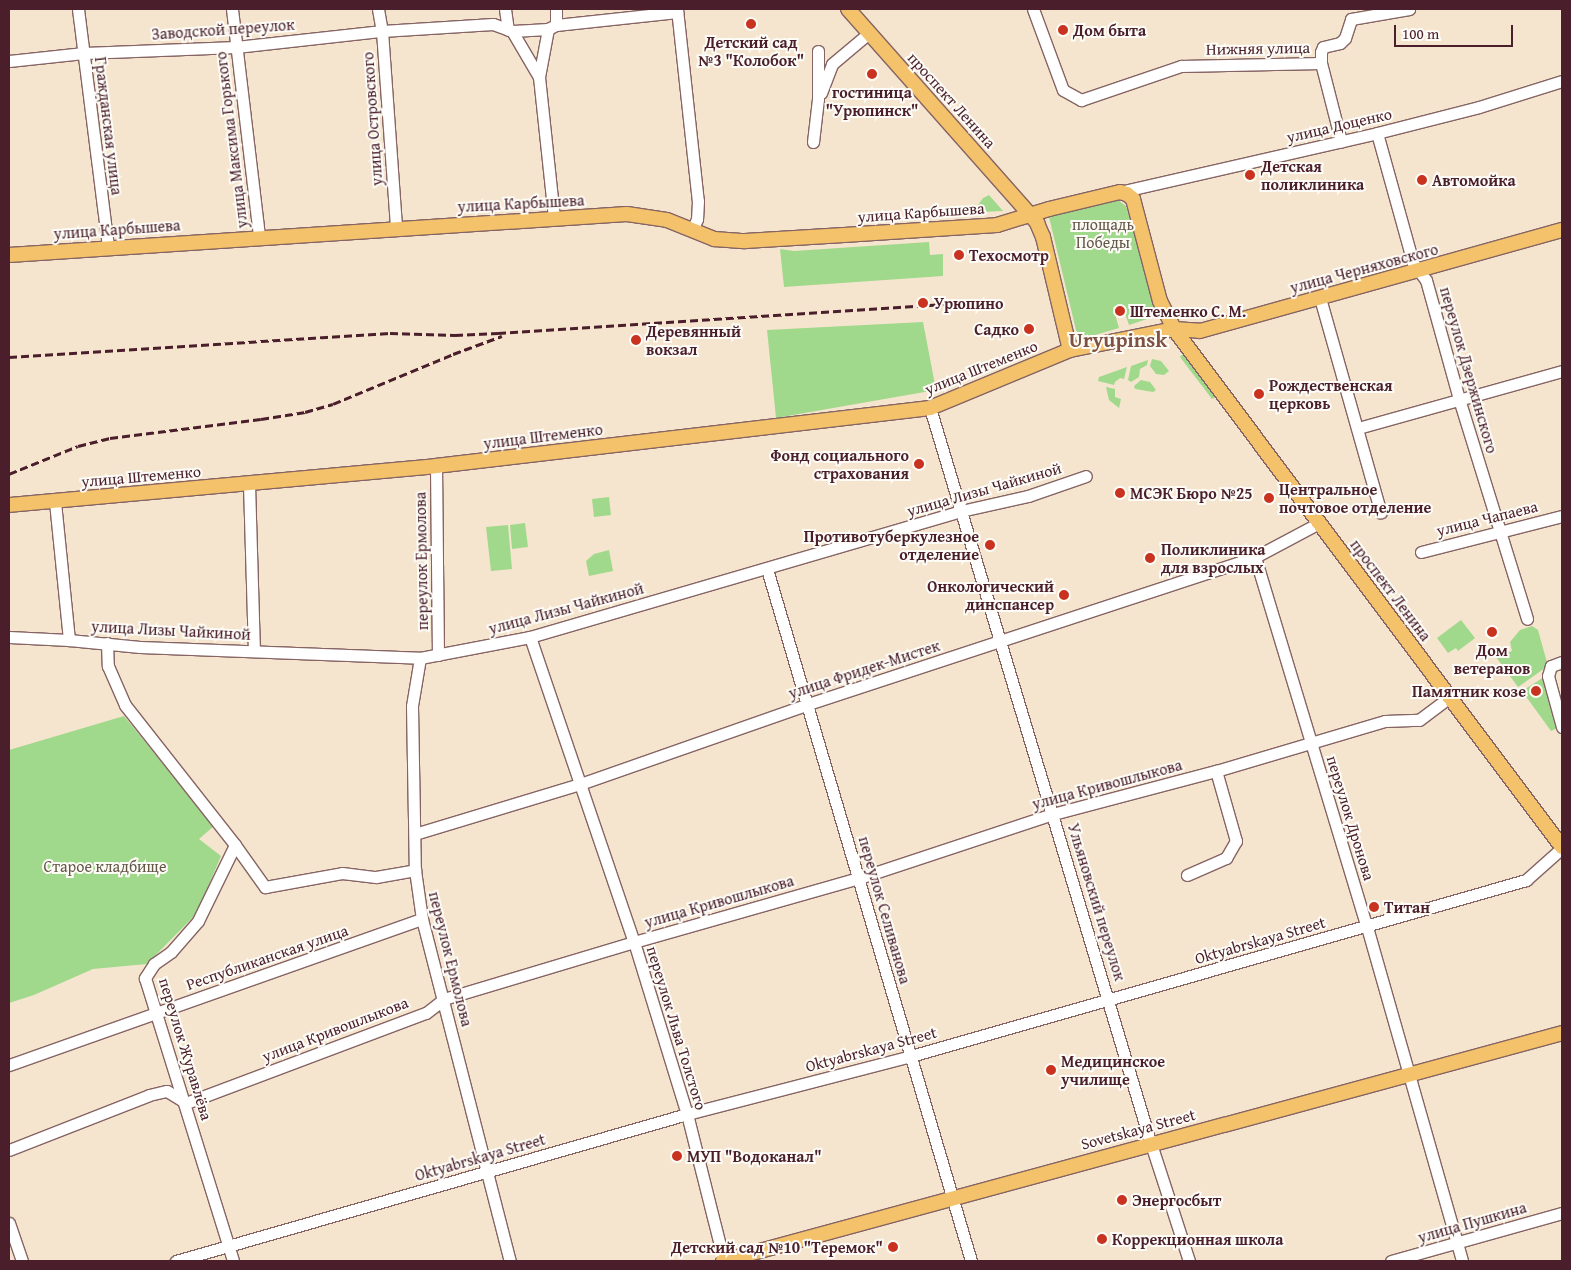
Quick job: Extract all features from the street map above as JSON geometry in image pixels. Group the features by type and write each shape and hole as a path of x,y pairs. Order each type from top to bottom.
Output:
{"main road":[{"name":"проспект Ленина","path":"848,9 1030,215"},
{"path":"1120,192 1127,194 1133,199 1160,301 1174,329 1070,350 1043,237 1040,228 1030,215 1049,208 1120,192"},
{"name":"улица Карбышева","path":"9,254 554,218 643,215 667,220 714,239 745,241 997,225 1030,215"},
{"name":"улица Черняховского","path":"1174,329 1200,331 1562,230"},
{"name":"проспект Ленина","path":"1174,329 1562,847"},
{"name":"улица Штеменко","path":"9,506 436,466 930,408 1070,350"},
{"name":"Sovetskaya Street","path":"723,1261 758,1257 951,1199 1562,1033"}],"street":[{"name":"Гражданская улица","path":"78,9 108,247"},
{"name":"улица Максима Горького","path":"232,9 259,237"},
{"name":"улица Островского","path":"378,9 382,31 396,228"},
{"path":"505,9 510,30 539,77"},
{"path":"554,218 539,77 556,9"},
{"name":"Нижняя улица","path":"1033,9 1063,90 1082,100 1181,66 1321,63 1323,47 1340,43 1345,38 1352,14 1409,9"},
{"name":"Заводской переулок","path":"9,61 84,53 236,47 382,31 492,24 510,30 552,27 677,10"},
{"path":"677,10 698,201 696,219 692,230"},
{"path":"818,99 832,64 869,33"},
{"path":"813,142 818,99 818,51"},
{"path":"1321,63 1341,141"},
{"name":"улица Доценко","path":"1120,192 1377,133 1479,107 1562,81"},
{"name":"переулок Дзержинского","path":"1377,133 1413,263 1426,280 1459,399 1527,619"},
{"path":"1320,298 1381,513"},
{"path":"1358,428 1562,371"},
{"name":"Ульяновский переулок","path":"930,408 1189,1261"},
{"name":"переулок Ермолова","path":"436,466 438,655"},
{"name":"улица Лизы Чайкиной","path":"9,637 69,640 140,647 420,658 530,638 961,511 1028,496 1086,476"},
{"path":"249,484 254,651"},
{"path":"55,502 69,640"},
{"name":"улица Чапаева","path":"1421,552 1562,516"},
{"name":"улица Фридек-Мистек","path":"415,834 580,784 808,704 1255,558 1319,523"},
{"name":"переулок Дронова","path":"1255,558 1367,927 1462,1261"},
{"name":"переулок Селиванова","path":"767,569 911,1056 951,1199 971,1261"},
{"name":"переулок Льва Толстого","path":"530,638 634,942 688,1114 723,1261"},
{"path":"107,643 108,666 125,705 235,845 265,887 342,873 376,877 415,870"},
{"name":"переулок Ермолова","path":"420,658 412,706 415,870 422,919 510,1261"},
{"path":"1557,664 1548,676 1562,727"},
{"name":"улица Кривошлыкова","path":"186,1103 426,1013 444,1000 634,942 859,878 1053,814 1216,771 1385,720 1419,720 1450,697"},
{"path":"1187,875 1226,858 1236,841 1216,771"},
{"name":"переулок Журавлёва","path":"233,1261 186,1103 145,978 154,964 171,952 198,921 235,845"},
{"name":"Oktyabrskaya Street","path":"176,1261 688,1114 911,1056 1526,880 1562,847"},
{"name":"Республиканская улица","path":"9,1064 422,919"},
{"path":"9,1150 149,1095 167,1091 186,1103"},
{"name":"улица Пушкина","path":"1391,1261 1562,1214"},
{"path":"9,1223 22,1261"}],"green space":[{"path":"989,195 1003,211 979,212 978,205 983,198"},
{"name":"площадь Победы","path":"1118,200 1126,206 1156,304 1150,318 1129,325 1122,305 1113,307 1119,328 1085,338 1080,336 1076,330 1049,217"},
{"path":"929,242 930,255 943,254 943,276 784,287 780,249 794,251"},
{"path":"923,322 936,390 776,418 767,330"},
{"path":"1183,354 1216,397 1212,399 1180,357"},
{"path":"1152,359 1161,361 1169,371 1164,375 1156,374 1150,366"},
{"path":"1148,360 1147,365 1140,369 1139,377 1131,382 1128,380 1131,366"},
{"path":"1127,367 1124,379 1120,378 1114,385 1098,381 1099,377"},
{"path":"1141,380 1150,382 1156,390 1153,392 1135,389 1134,386"},
{"path":"1106,387 1115,389 1115,397 1121,399 1119,408 1109,400"},
{"path":"609,497 611,515 594,517 592,499"},
{"path":"525,523 528,547 512,549 510,525"},
{"path":"508,525 512,569 491,571 486,527"},
{"path":"609,550 613,571 589,576 586,561 594,554"},
{"path":"1461,620 1475,638 1458,651 1456,648 1448,653 1437,638"},
{"path":"1532,626 1538,630 1548,666 1518,687 1496,657 1512,651 1510,642 1520,630"},
{"path":"1544,677 1558,728 1551,731 1522,691"},
{"name":"Старое кладбище","path":"124,716 214,826 199,839 221,856 197,913 147,964 93,969 34,995 9,1003 9,750"}],"railway":[{"path":"9,357 390,333 455,335 498,333 968,303"},
{"path":"9,474 78,446 110,438 305,412 333,404 453,354 502,336"}],"place":[{"name":"Детский сад №3 \"Колобок\"","path":"751,24"},
{"name":"Дом быта","path":"1063,30"},
{"name":"гостиница \"Урюпинск\"","path":"872,74"},
{"name":"Детская поликлиника","path":"1250,175"},
{"name":"Автомойка","path":"1422,180"},
{"name":"Техосмотр","path":"959,255"},
{"name":"Урюпино","path":"923,303"},
{"name":"Штеменко С. М.","path":"1120,311"},
{"name":"Садко","path":"1029,329"},
{"name":"Деревянный вокзал","path":"636,340"},
{"name":"Рождественская церковь","path":"1259,394"},
{"name":"Фонд социального страхования","path":"919,464"},
{"name":"МСЭК Бюро №25","path":"1120,493"},
{"name":"Центральное почтовое отделение","path":"1269,498"},
{"name":"Противотуберкулезное отделение","path":"990,545"},
{"name":"Поликлиника для взрослых","path":"1150,558"},
{"name":"Онкологический динспансер","path":"1064,595"},
{"name":"Дом ветеранов","path":"1492,632"},
{"name":"Памятник козе","path":"1536,691"},
{"name":"Титан","path":"1374,907"},
{"name":"Медицинское училище","path":"1051,1070"},
{"name":"МУП \"Водоканал\"","path":"677,1156"},
{"name":"Энергосбыт","path":"1122,1200"},
{"name":"Коррекционная школа","path":"1102,1239"},
{"name":"Детский сад №10 \"Теремок\"","path":"893,1247"}],"district":[{"name":"Uryupinsk","path":"1118,340"}]}
